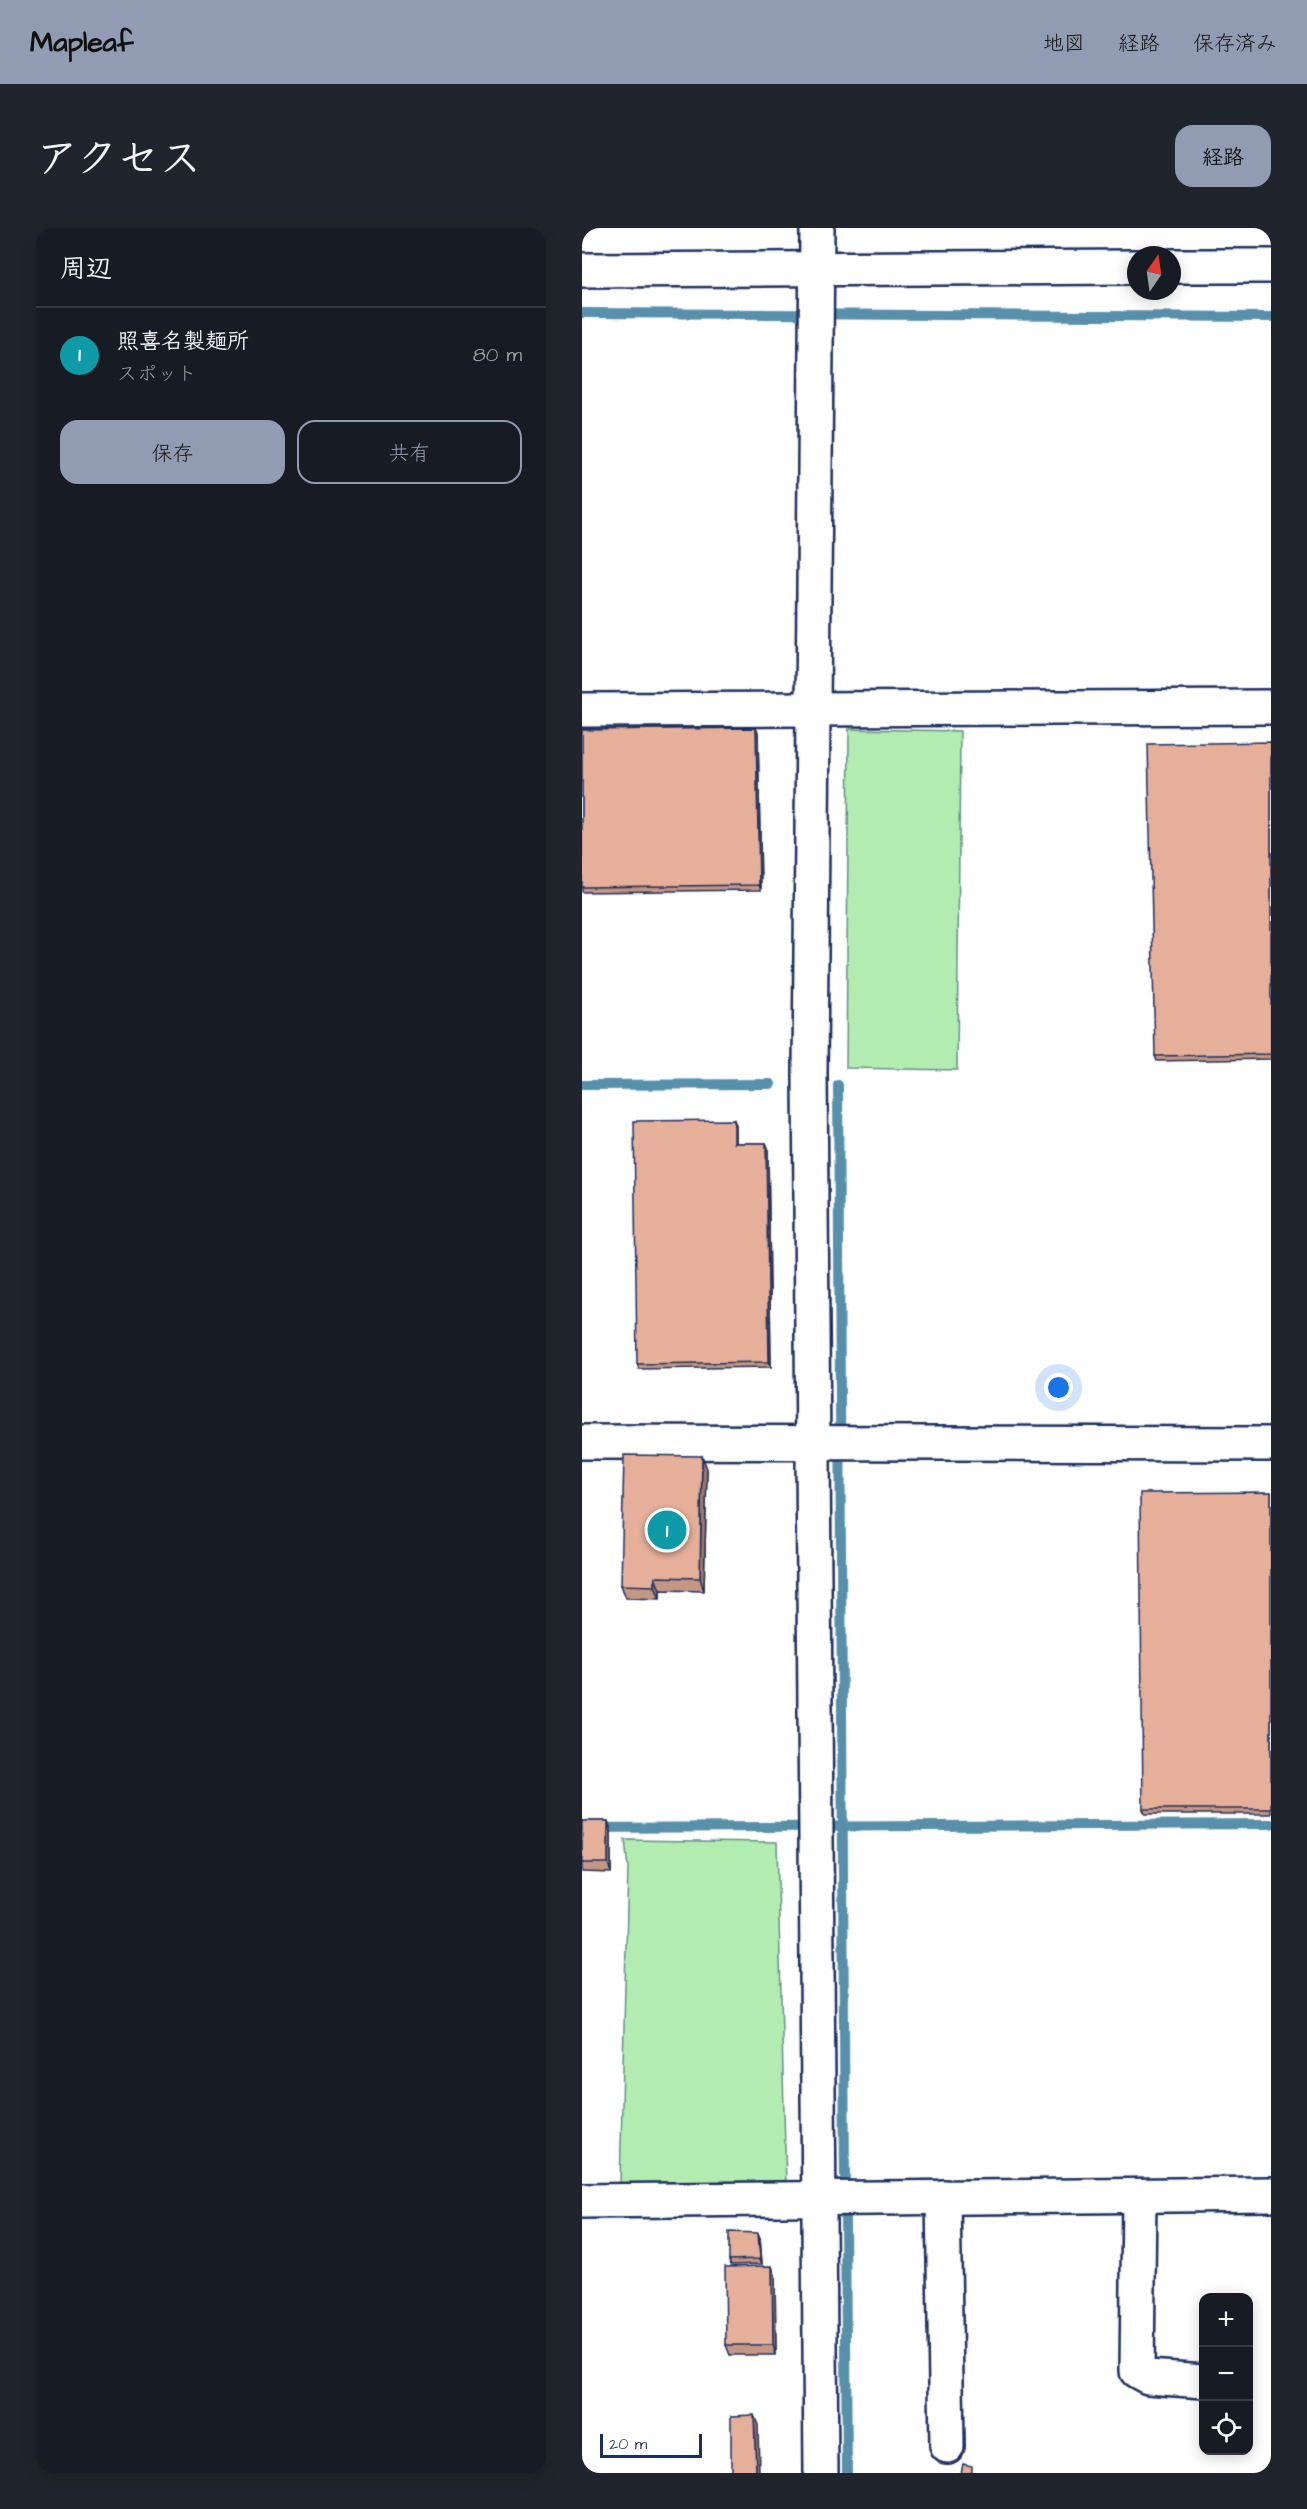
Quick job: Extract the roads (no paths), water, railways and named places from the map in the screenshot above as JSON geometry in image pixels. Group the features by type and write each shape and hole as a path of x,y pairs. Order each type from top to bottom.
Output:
{"street":[{"path":"817,228 810,1074 821,2473"},
{"path":"1181,266 1271,266"},
{"path":"582,270 1127,267"},
{"path":"582,710 812,707 1271,707"},
{"path":"582,1442 1271,1444"},
{"path":"582,2201 1271,2194"},
{"path":"1139,2196 1137,2371 1148,2377 1199,2381"},
{"path":"943,2197 947,2446"}],"waterway":[{"path":"582,313 1271,317"},
{"path":"582,1085 771,1084"},
{"path":"838,1085 845,2181"},
{"path":"582,1828 1271,1824"},
{"path":"845,2214 847,2473"}],"place":[{"name":"照喜名製麺所","path":"667,1530"}]}
